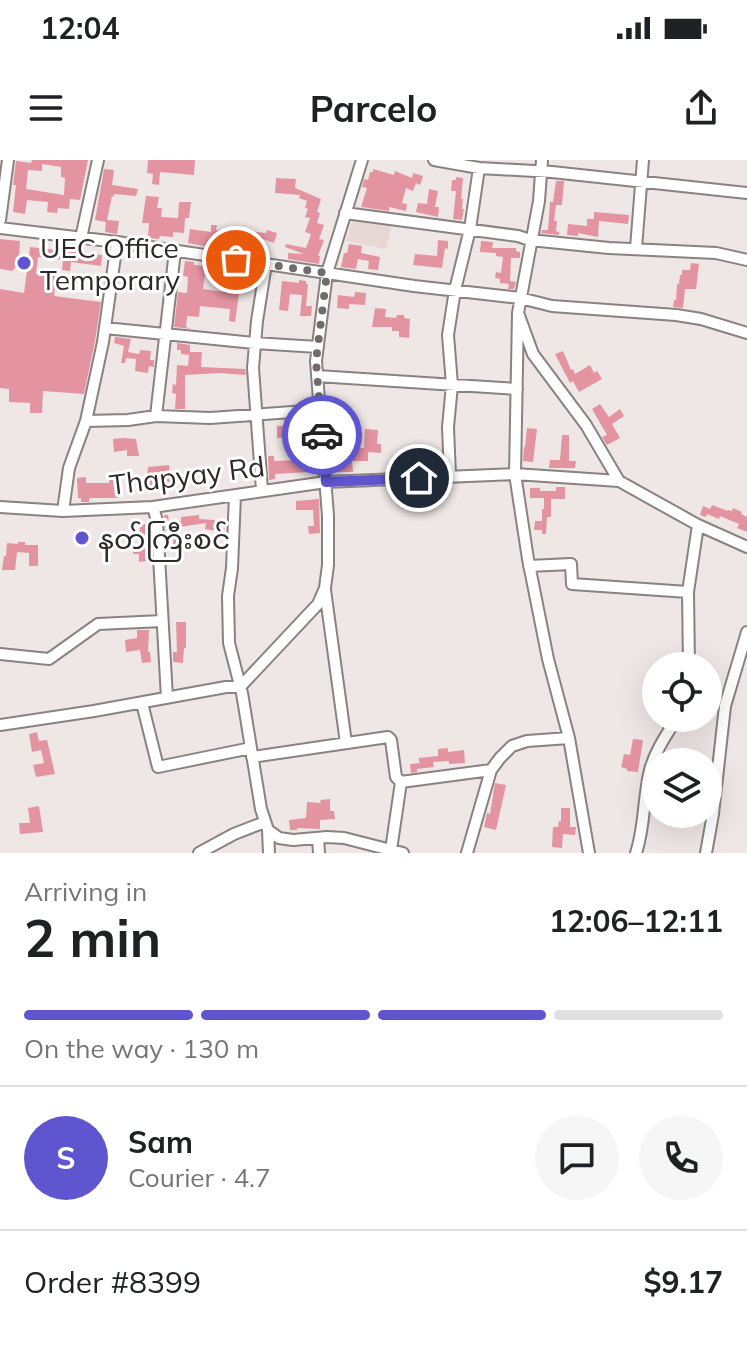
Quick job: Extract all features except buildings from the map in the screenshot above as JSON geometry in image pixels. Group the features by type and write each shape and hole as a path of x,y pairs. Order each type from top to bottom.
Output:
{"street":[{"path":"0,220 8,160"},
{"path":"81,238 98,160"},
{"path":"346,743 325,588 328,565 326,482 316,361 327,273 362,160"},
{"path":"434,160 479,168 541,165 747,193"},
{"path":"636,248 643,160"},
{"path":"541,165 539,201 518,313 515,474 529,566 548,659 569,738 589,853"},
{"path":"450,476 448,427 452,385 448,335 479,168"},
{"path":"345,213 532,240 609,248 716,253 747,260"},
{"path":"0,228 520,298 552,306 676,315 747,333"},
{"path":"63,511 69,468 86,421 97,375 117,242"},
{"path":"156,416 175,251"},
{"path":"262,490 253,368 266,264"},
{"path":"518,313 533,354 586,425 619,481"},
{"path":"105,328 318,347"},
{"path":"317,376 517,389"},
{"path":"86,421 156,416 210,418 320,410"},
{"name":"Thapyay Rd","path":"0,507 63,511 153,507 326,482 515,474 619,481 698,525 747,547"},
{"path":"235,495 228,596 229,643 240,687 261,809 267,826 269,853"},
{"path":"153,507 157,521 167,698"},
{"path":"689,652 688,592 698,525"},
{"path":"529,566 571,564 572,584 688,592"},
{"path":"0,725 240,687 318,604 325,588"},
{"path":"0,654 49,659 98,624 162,621"},
{"path":"706,853 725,706 747,632"},
{"path":"142,703 158,767 388,737 396,777 401,782"},
{"path":"636,853 642,835 651,766 669,732"},
{"path":"467,853 491,770 512,746 527,741 569,738"},
{"path":"401,782 491,770"},
{"path":"391,850 401,782"},
{"path":"267,826 279,838 344,838 379,850 403,853"},
{"path":"199,853 234,834 267,826"},
{"path":"318,838 319,853"}],"shaded area":[{"path":"353,219 392,225 386,249 346,241"}],"way so far":[{"path":"236,260 327,273 316,361 322,435"}],"place":[{"name":"UEC Office Temporary","path":"24,263"},
{"name":"နတ်ကြီးစင်","path":"82,538"}],"route":[{"path":"322,435 326,482 419,478"}]}
